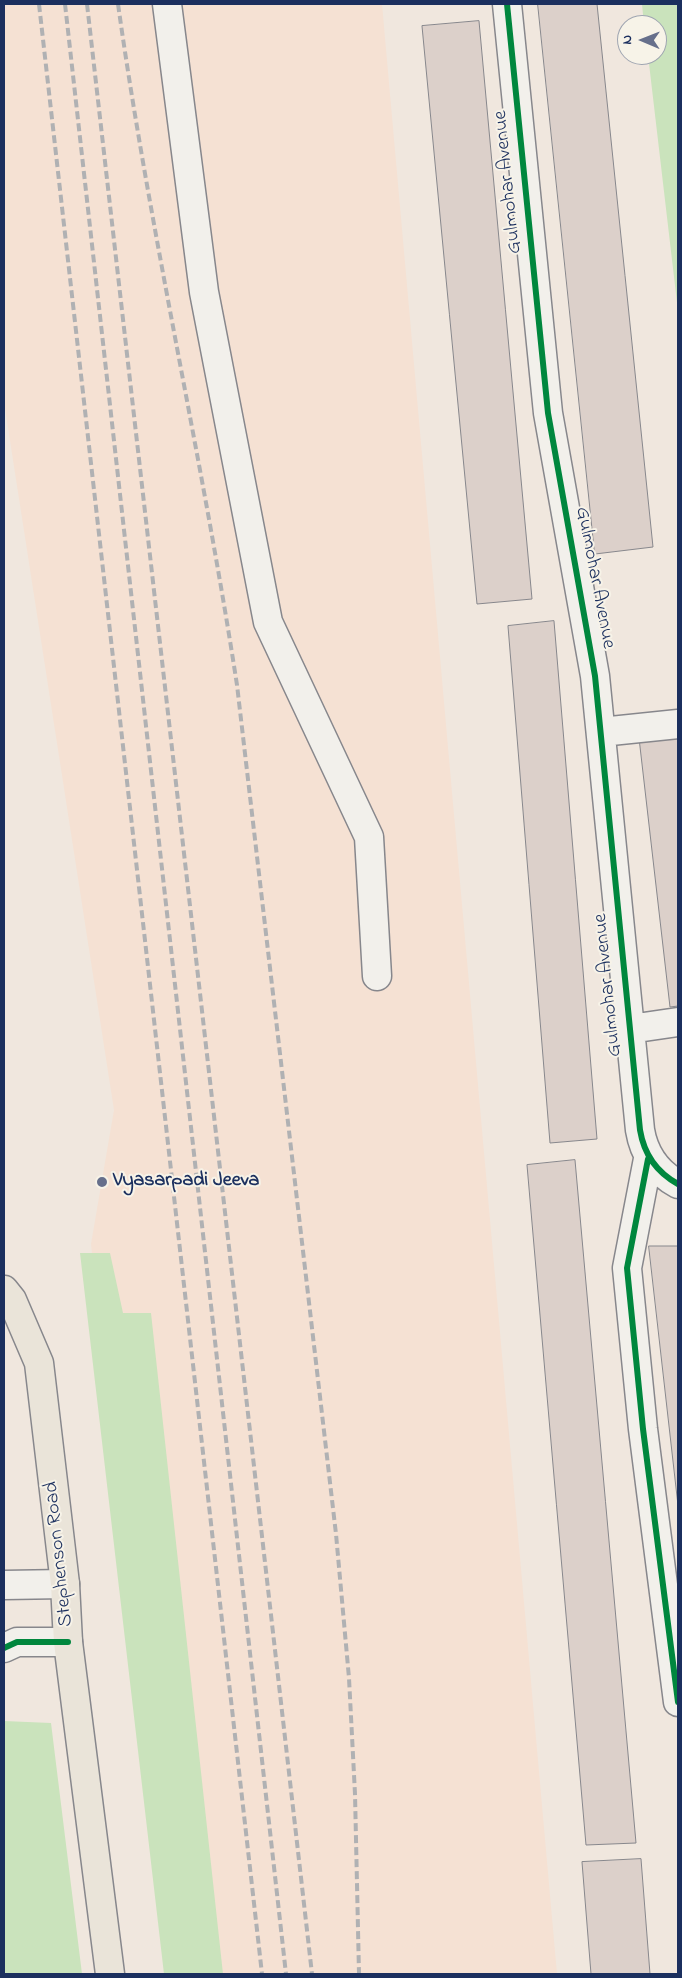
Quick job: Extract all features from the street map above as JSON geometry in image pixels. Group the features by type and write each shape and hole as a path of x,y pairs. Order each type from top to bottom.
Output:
{"main road":[{"name":"Stephenson Road","path":"4,1290 12,1300 39,1363 65,1584 68,1642 110,1974"}],"street":[{"path":"166,4 204,292 268,622 369,837 377,976"},
{"name":"Gulmohar Avenue","path":"507,4 548,413 587,624 601,732 640,1130 648,1158"},
{"path":"601,732 678,724"},
{"path":"630,1028 678,1022"},
{"path":"648,1158 669,1179 678,1184"},
{"path":"648,1158 627,1268 642,1429 678,1702"},
{"path":"17,1585 65,1584"},
{"path":"4,1648 17,1642 68,1642"}],"shaded area":[{"path":"4,4 382,4 557,1974 168,1974 91,1244 114,1110 4,402"}],"green space":[{"path":"642,4 678,4 678,311 649,65 667,65 667,15 643,15"},
{"path":"80,1253 110,1253 123,1313 151,1313 223,1974 164,1974"},
{"path":"4,1721 51,1723 82,1974 4,1974"}],"building":[{"path":"538,4 597,4 653,547 595,554"},
{"path":"479,21 532,599 477,604 422,26"},
{"path":"554,621 597,1139 550,1143 508,626"},
{"path":"678,733 678,1006 670,1007 639,738"},
{"path":"575,1160 636,1843 586,1845 527,1165"},
{"path":"649,1246 678,1246 678,1505"},
{"path":"641,1859 650,1974 591,1974 582,1862"}],"railway":[{"path":"39,4 262,1974"},
{"path":"65,4 286,1974"},
{"path":"87,4 312,1974"},
{"path":"118,4 145,175 208,514 237,685 336,1534 349,1678 355,1794 359,1974"}],"cycle path":[{"path":"507,4 548,413 595,676 640,1130 652,1162 663,1174 678,1184"},
{"path":"648,1159 627,1268 643,1429 678,1702"},
{"path":"4,1648 17,1642 68,1642"}],"place":[{"name":"Vyasarpadi Jeeva","path":"102,1182"}]}
